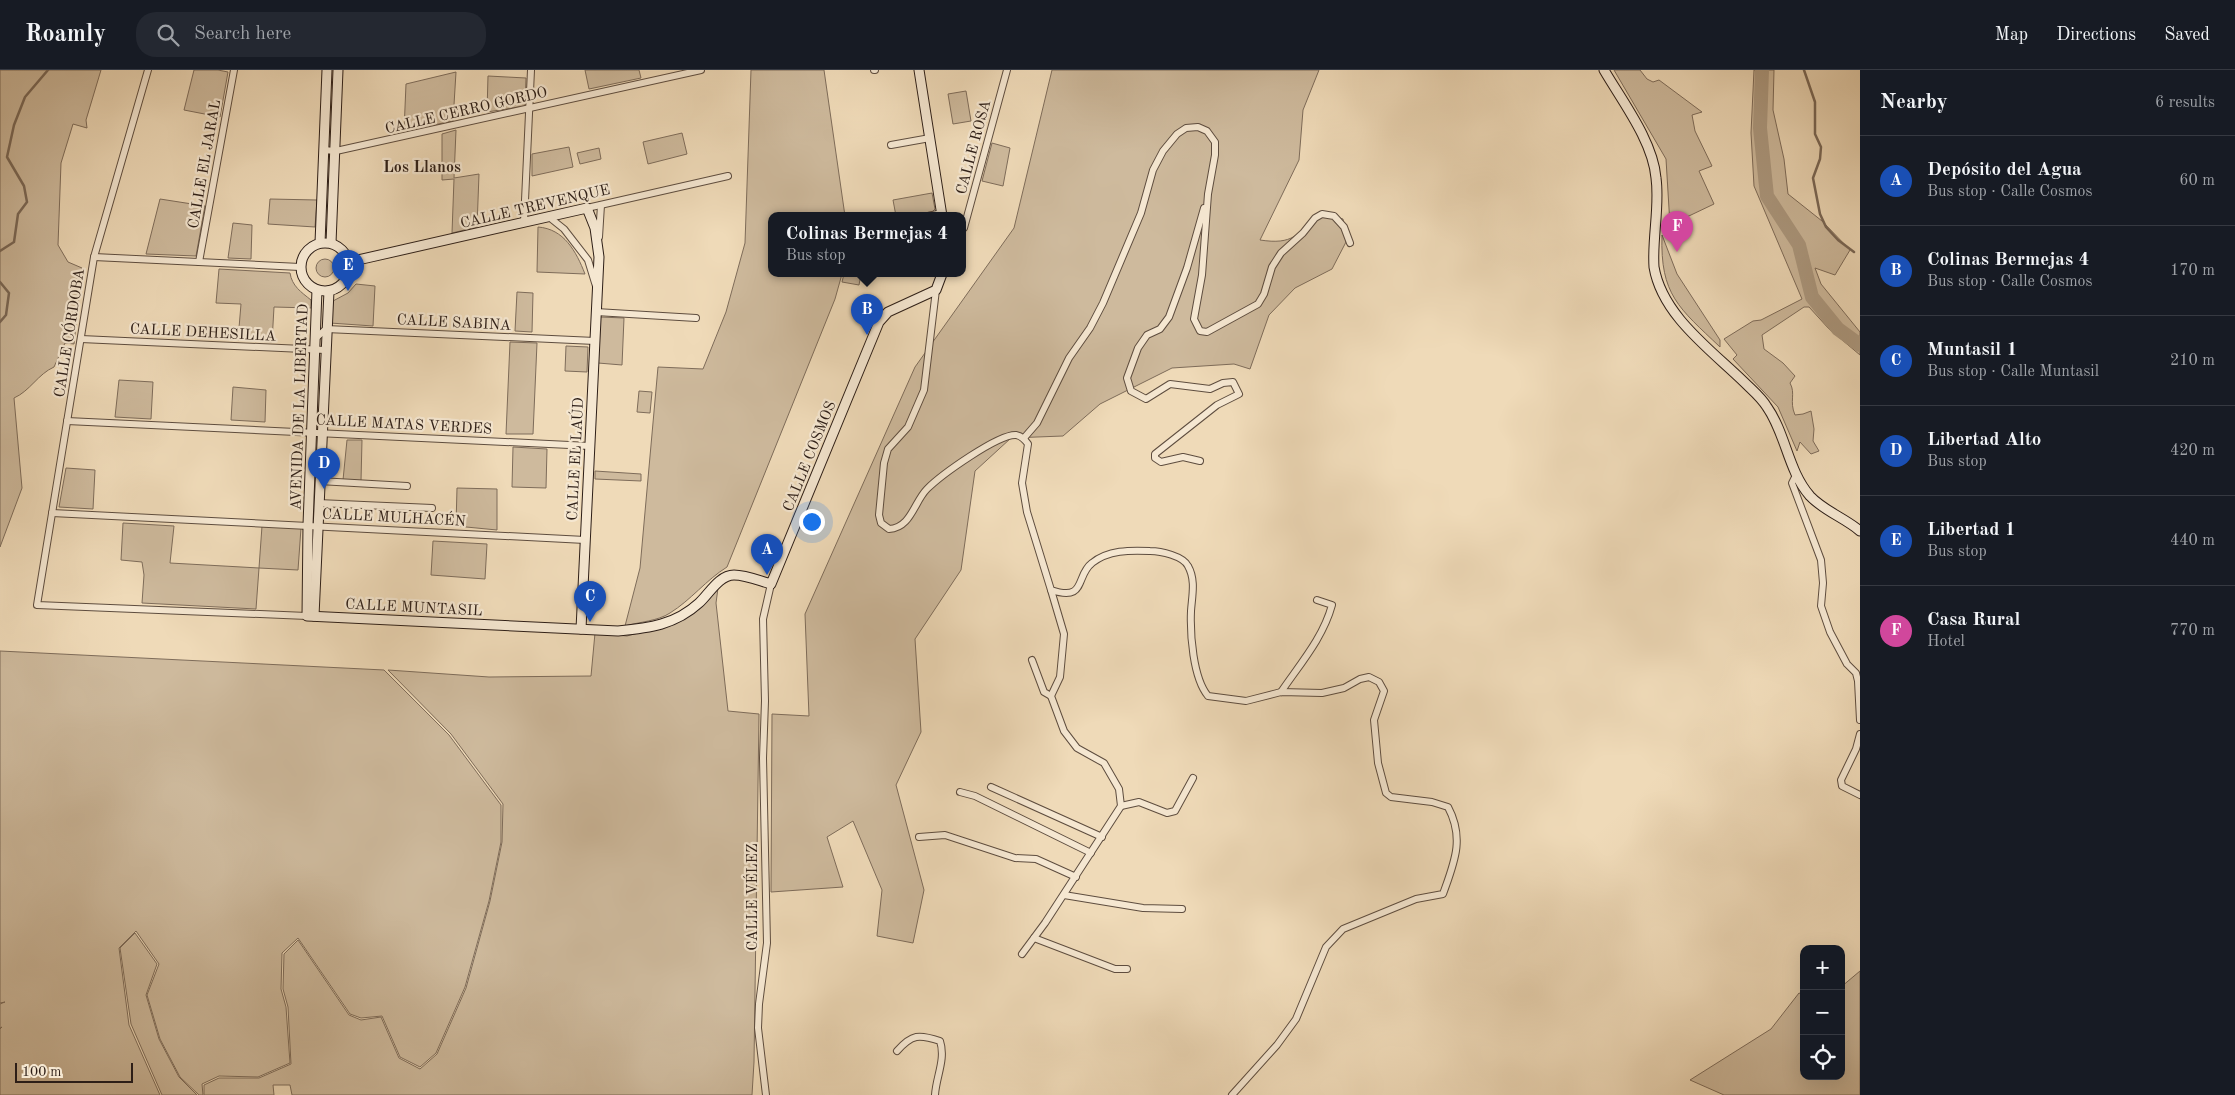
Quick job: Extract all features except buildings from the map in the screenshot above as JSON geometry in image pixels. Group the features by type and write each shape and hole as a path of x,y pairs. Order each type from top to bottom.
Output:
{"street":[{"name":"CALLE CÓRDOBA","path":"37,605 94,257 148,70"},
{"name":"CALLE EL JARAL","path":"199,262 234,70"},
{"path":"320,243 327,70"},
{"path":"330,243 336,151 338,70"},
{"path":"524,222 531,70"},
{"name":"CALLE CERRO GORDO","path":"323,150 336,151 701,70"},
{"path":"919,70 942,212"},
{"name":"CALLE ROSA","path":"966,221 1007,70"},
{"path":"1604,70 1643,137 1654,165 1657,191 1654,267 1660,290 1673,312 1766,405 1778,425 1796,475 1811,497 1860,531"},
{"path":"1024,438 1037,423 1069,358 1090,328 1103,303 1141,213 1156,163 1177,134 1186,128 1198,127 1207,131 1215,142 1215,155 1208,194 1187,268 1169,318 1160,328 1147,335 1138,348 1127,378 1131,391 1146,398 1170,384 1210,389 1223,383 1233,382 1239,394 1235,398 1217,404 1155,454 1155,458 1161,462 1183,457 1200,461"},
{"path":"891,145 930,138"},
{"name":"CALLE TREVENQUE","path":"349,262 728,176"},
{"path":"1208,194 1202,275 1194,319 1200,331 1207,332 1258,304 1264,294 1272,268 1281,253 1303,233 1315,218 1322,214 1334,216 1344,227 1350,243"},
{"name":"CALLE EL LAÚD","path":"581,629 601,205"},
{"name":"CALLE EL LAÚD","path":"587,208 595,228 598,248"},
{"name":"CALLE EL LAÚD","path":"549,217 564,229 588,260 597,291"},
{"path":"320,243 330,243 343,250 349,262 347,278 336,289 328,291 317,290 306,283 300,267 303,255 308,249 320,243"},
{"path":"94,257 300,267"},
{"path":"941,277 936,290 924,390 912,419 888,449 884,464 879,515 881,523 889,529 898,527 909,518 928,488 942,476 968,458 1008,436 1018,435 1024,438 1028,444 1022,483 1027,512 1064,634 1060,677 1052,696 1064,731 1077,748 1104,763 1119,789 1121,806 1064,895 1022,954"},
{"name":"AVENIDA DE LA LIBERTAD","path":"310,616 322,432 320,350 316,338 317,290"},
{"name":"CALLE COSMOS","path":"763,758 765,701 763,619 772,584 879,322 888,312 936,290"},
{"name":"AVENIDA DE LA LIBERTAD","path":"310,616 308,526 311,431 320,350 326,329 328,291"},
{"path":"596,312 696,318"},
{"path":"316,338 326,329"},
{"name":"CALLE SABINA","path":"326,329 595,341"},
{"name":"CALLE DEHESILLA","path":"80,339 320,350"},
{"name":"CALLE MATAS VERDES","path":"67,421 311,431 590,446"},
{"path":"1796,475 1792,483 1821,560 1823,583 1821,606 1830,632 1847,664 1856,673 1860,720"},
{"path":"319,481 407,486"},
{"path":"318,503 432,508"},
{"name":"CALLE MULHACÉN","path":"52,513 585,540"},
{"path":"1052,590 1064,594 1074,591 1081,583 1090,564 1104,555 1123,551 1152,550 1181,558 1188,564 1193,583 1191,614 1193,641 1201,687 1208,696 1246,701 1281,692 1322,693 1344,688 1360,679 1369,677 1378,682 1384,691 1374,720 1378,762 1386,793 1391,797 1432,802 1448,807 1455,819 1458,834 1455,861 1443,894 1416,899 1343,929 1326,947 1296,1019 1277,1045 1232,1095"},
{"name":"CALLE MUNTASIL","path":"37,605 630,631 666,624 684,615 700,602 723,578 734,575 772,584"},
{"path":"1281,692 1317,640 1329,617 1332,605 1317,600"},
{"path":"1032,660 1044,692 1052,696"},
{"path":"1860,734 1856,749 1841,780 1842,786 1860,795"},
{"name":"CALLE VÉLEZ","path":"763,758 766,943 759,1004 758,1037 766,1095"},
{"path":"1121,806 1139,802 1167,813 1176,811 1194,778"},
{"path":"992,787 1102,837"},
{"path":"960,792 975,796 1091,853"},
{"path":"919,837 945,835 1015,858 1036,859 1076,877"},
{"path":"1064,895 1143,908 1182,909"},
{"path":"1034,938 1115,969 1127,969"},
{"path":"897,1051 908,1040 922,1036 940,1041 944,1052 935,1095"}],"shaded area":[{"path":"0,70 101,70 86,120 87,128 73,124 61,163 58,245 68,262 82,268 74,344 65,343 54,367 14,398 22,488 0,547"},
{"path":"194,70 228,72 220,117 184,110"},
{"path":"585,70 639,70 641,78 589,89"},
{"path":"751,70 824,70 844,212 768,212 768,277 841,277 835,299 727,567 665,616 625,626 640,568 658,367 703,369 726,312 745,243"},
{"path":"1052,70 1319,70 1303,110 1299,160 1260,240 1280,241 1288,239 1306,227 1320,212 1343,219 1346,242 1332,269 1295,288 1269,315 1250,369 1234,364 1172,368 1100,404 1063,436 1011,438 975,471 961,570 915,639 921,732 896,785 924,890 913,943 877,936 882,890 853,821 827,837 843,887 771,892 772,714 809,716 805,614 915,367 1014,228"},
{"path":"1614,70 1640,70 1647,79 1653,82 1659,80 1702,112 1692,115 1695,131 1712,166 1699,171 1714,204 1670,225 1666,159"},
{"path":"1754,70 1774,70 1773,110 1784,159 1788,194 1822,221 1850,250 1835,275 1815,268 1821,284 1860,332 1860,355 1829,329 1809,307 1804,307 1762,335 1764,349 1783,363 1795,376 1790,383 1795,415 1811,411 1814,429 1813,441 1819,451 1811,454 1800,442 1797,451 1778,407 1733,359 1737,355 1724,339 1753,321 1761,320 1802,299 1754,186 1751,133"},
{"path":"456,72 453,121 404,131 406,84"},
{"path":"488,76 526,78 525,106 487,112"},
{"path":"966,91 971,121 953,124 948,94"},
{"path":"456,130 454,178 479,174 477,227 452,233 454,179 442,180 442,134"},
{"path":"682,133 687,154 648,164 643,142"},
{"path":"992,143 1010,148 1003,186 982,181"},
{"path":"569,147 573,167 532,176 532,154"},
{"path":"599,148 601,159 580,164 577,153"},
{"path":"932,193 935,209 932,212 895,212 893,200"},
{"path":"160,199 205,206 196,256 146,254"},
{"path":"270,199 317,200 315,227 268,224"},
{"path":"233,223 252,225 251,259 228,258"},
{"path":"538,227 555,232 568,243 578,257 585,274 537,272"},
{"path":"1662,235 1677,274 1720,340 1720,347 1693,321 1675,299 1664,272"},
{"path":"321,259 329,259 334,264 332,275 321,277 316,272 316,264"},
{"path":"219,269 290,273 295,285 311,300 311,308 274,307 272,342 238,340 241,304 216,303"},
{"path":"843,277 860,277 859,285 842,282"},
{"path":"356,284 375,286 373,326 330,323 333,301 348,293"},
{"path":"517,292 533,293 532,332 515,331"},
{"path":"600,317 624,318 622,365 598,363"},
{"path":"510,342 537,343 533,434 506,434"},
{"path":"566,346 588,347 587,372 565,371"},
{"path":"119,380 153,382 151,419 115,417"},
{"path":"233,387 266,390 265,422 231,420"},
{"path":"639,391 652,392 650,413 637,412"},
{"path":"347,440 362,440 361,481 343,480"},
{"path":"513,447 547,449 546,488 512,487"},
{"path":"66,468 95,470 93,509 59,507"},
{"path":"595,471 641,474 641,481 595,479"},
{"path":"457,488 497,489 497,530 456,526"},
{"path":"123,523 174,526 170,563 259,568 256,609 142,603 144,575 142,562 121,560"},
{"path":"262,526 301,528 298,570 259,568"},
{"path":"433,541 487,544 485,579 431,575"},
{"path":"718,588 716,603 728,711 759,714 752,1095 292,1095 290,1085 273,1085 274,1095 204,1095 204,1085 219,1078 259,1078 291,1064 288,1007 283,989 284,954 298,940 349,1015 361,1020 381,1017 399,1058 420,1069 437,1054 466,988 490,901 502,842 503,804 451,734 388,670 489,677 591,676 595,633 627,636 678,622 694,613"},
{"path":"0,651 384,670 449,735 501,805 501,842 489,901 465,987 436,1053 420,1067 400,1057 382,1016 361,1018 350,1014 298,938 282,953 281,989 286,1007 290,1063 258,1077 219,1076 202,1084 203,1095 199,1095 180,1077 160,1039 147,995 159,964 136,931 119,948 129,1025 160,1095 0,1095 0,1029 2,1027 0,1028 0,1004 5,1002 0,1003"},
{"path":"135,933 157,964 146,995 159,1039 179,1077 197,1095 162,1095 131,1024 120,948"},
{"path":"1860,971 1860,1095 1724,1095 1690,1080 1771,1029 1799,993 1800,1080 1845,1080 1845,984"}],"waterway":[{"path":"0,251 14,242 18,214 27,202 24,186 7,157 14,125 25,97 48,70"},
{"path":"1762,70 1760,128 1767,196 1799,245 1812,297 1838,329 1860,345"},
{"path":"1804,70 1815,102 1815,134 1821,147 1820,159 1813,178 1820,214 1826,227 1838,240 1854,252"},
{"path":"0,282 9,293 6,315 0,322"}],"place":[{"name":"Casa Rural","path":"1677,252"},
{"name":"Libertad 1","path":"348,291"},
{"name":"Colinas Bermejas 4","path":"867,335"},
{"name":"Libertad Alto","path":"324,489"},
{"name":"Depósito del Agua","path":"767,575"},
{"name":"Muntasil 1","path":"590,622"}],"district":[{"name":"Los Llanos","path":"422,166"}]}
